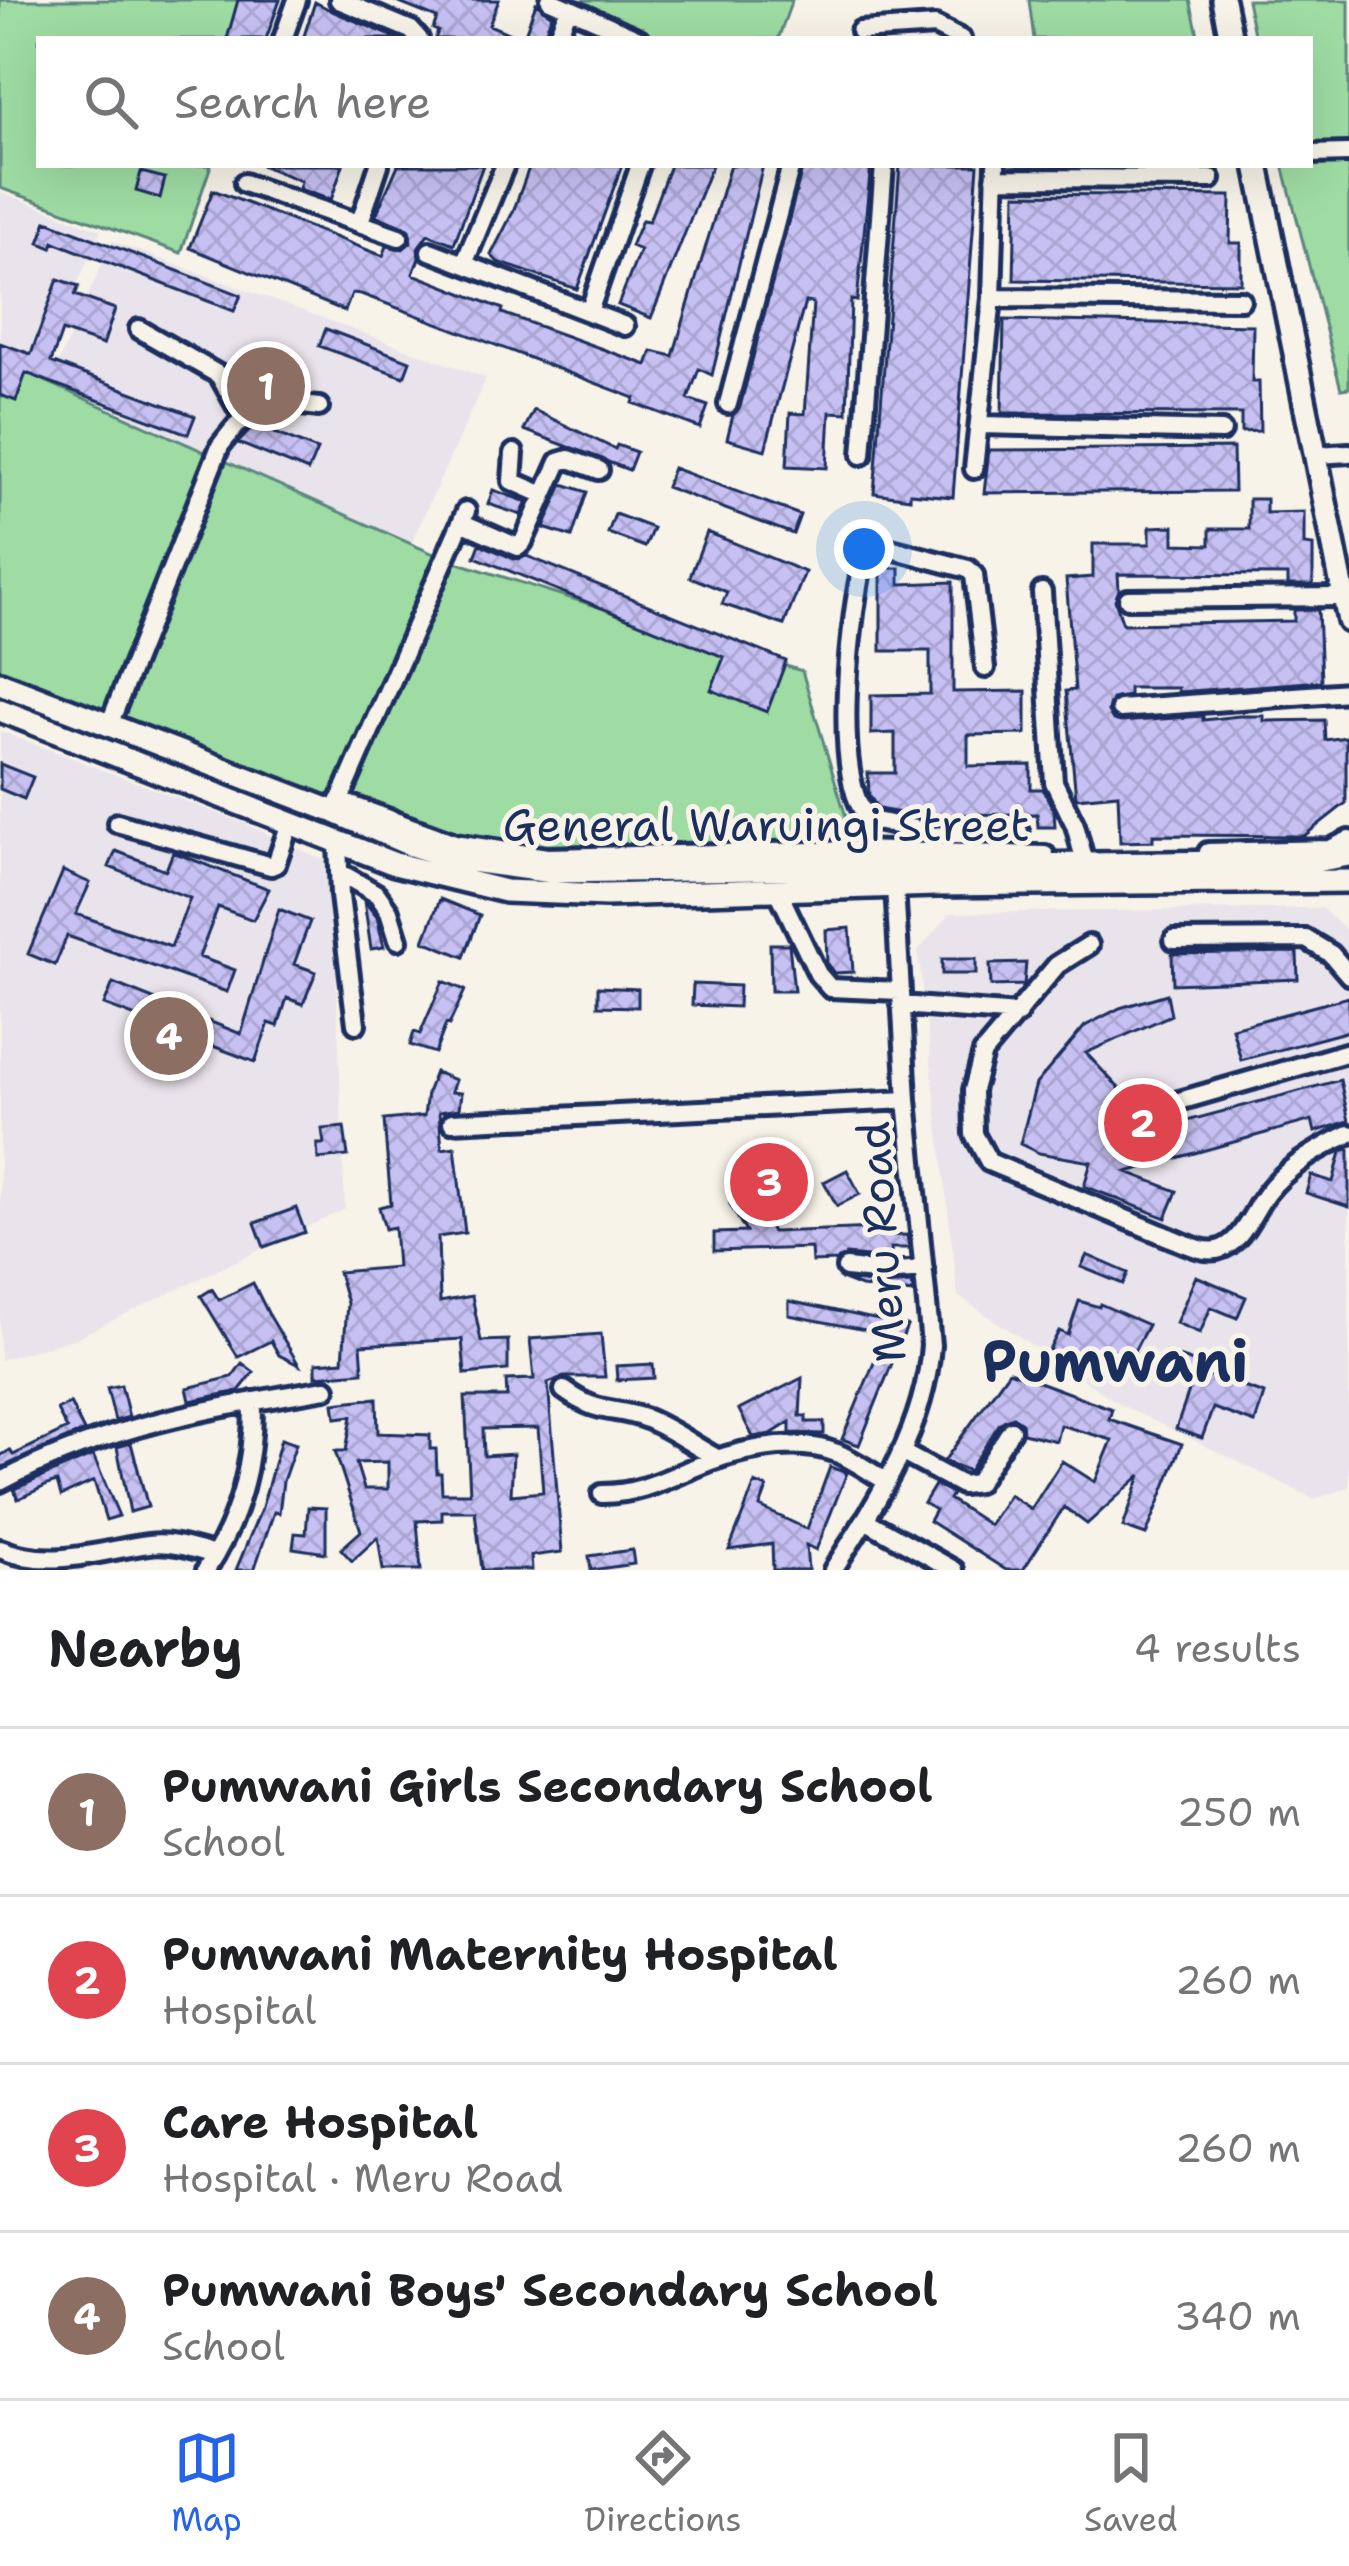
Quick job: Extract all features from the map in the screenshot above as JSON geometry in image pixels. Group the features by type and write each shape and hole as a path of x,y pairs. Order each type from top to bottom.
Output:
{"main road":[{"path":"1223,0 1230,36"},
{"path":"1258,168 1349,622"},
{"name":"General Waruingi Street","path":"0,683 337,807 410,845 456,859 552,872 1315,861 1349,855"},
{"name":"General Waruingi Street","path":"0,710 395,864 505,891 607,895 1349,881"}],"street":[{"path":"284,36 297,0"},
{"path":"339,0 416,36"},
{"path":"550,0 632,36"},
{"path":"557,36 569,8"},
{"path":"860,31 935,26 955,36"},
{"path":"1313,154 1349,153"},
{"path":"360,222 378,168"},
{"path":"464,264 504,168"},
{"path":"589,312 639,168"},
{"path":"728,404 790,168"},
{"path":"862,455 884,168"},
{"path":"974,469 992,298 995,172 1210,179"},
{"path":"244,183 399,237"},
{"path":"430,251 625,326"},
{"path":"992,298 1241,300"},
{"path":"139,329 219,375 242,416"},
{"path":"109,725 220,446 248,410 278,402 319,406"},
{"path":"981,425 1222,431"},
{"path":"514,453 512,482 544,495"},
{"path":"1316,454 1349,453"},
{"path":"599,470 563,460 518,547 464,517 337,807 455,843 547,857 856,850 933,845 1019,831"},
{"path":"985,668 974,574 884,547 865,553 845,708 854,796 870,820 921,830 933,845 1083,855 1330,849 1349,840"},
{"path":"1042,592 1054,782 1075,825 1083,855"},
{"path":"1128,599 1343,596"},
{"path":"1120,709 1349,692"},
{"path":"117,823 271,866 276,864 290,823"},
{"path":"338,842 356,1024"},
{"path":"339,872 367,886 385,903 398,940"},
{"name":"Meru Road","path":"833,1570 902,1452 922,1408 930,1367 895,886"},
{"path":"777,890 818,974 830,988 1018,1014"},
{"path":"1174,940 1306,939 1330,954 1349,975"},
{"path":"1089,945 1058,965 982,1053 976,1070 974,1134 989,1162 1202,1250 1218,1250 1231,1243 1264,1196 1312,1152 1349,1134"},
{"path":"1155,1108 1349,1052"},
{"path":"452,1122 907,1100"},
{"path":"846,1268 924,1269"},
{"path":"0,1482 67,1451 199,1409 326,1389"},
{"path":"564,1390 584,1405 664,1427 717,1458"},
{"path":"0,1549 23,1561 61,1565 160,1543 210,1563 241,1502 250,1469 253,1401"},
{"path":"902,1452 970,1485 977,1483 1011,1430"},
{"path":"602,1494 647,1489 717,1458 775,1448 836,1452 886,1481"},
{"path":"865,1520 954,1570"}],"shaded area":[{"path":"0,192 101,230 35,380 0,363"},
{"path":"112,241 486,378 411,544 45,393"},
{"path":"0,731 246,824 332,864 345,1209 76,1338 0,1360"},
{"path":"1321,908 1349,932 1349,1487 1315,1499 1121,1405 958,1296 918,951 951,913"}],"green space":[{"path":"0,0 265,0 253,36 36,36 36,168 210,168 181,253 0,188"},
{"path":"546,0 792,0 779,36 631,36"},
{"path":"1029,0 1190,0 1198,36 1034,36"},
{"path":"1247,0 1349,0 1349,388 1341,389 1284,168 1313,168 1313,36 1254,36"},
{"path":"0,361 443,558 802,671 856,850 518,854 335,812 0,683"}],"building":[{"path":"238,0 280,0 267,36 228,36"},
{"path":"392,0 499,0 489,25 515,36 436,36 437,18"},
{"path":"315,2 392,36 304,36"},
{"path":"536,3 552,15 543,36 524,36"},
{"path":"268,168 342,168 331,200 299,189 301,181"},
{"path":"397,168 482,168 454,244 428,234 418,248 413,274 503,309 502,313 647,365 652,351 673,356 729,168 762,168 712,375 699,369 688,399 708,406 700,428 633,403 635,398 361,294 352,293 345,311 190,248 213,190 383,256 387,246 403,249 411,242 409,230 376,215"},
{"path":"529,168 621,168 577,289 498,262 491,255"},
{"path":"669,168 711,168 651,318 618,305 640,250 631,246 642,220 649,221"},
{"path":"802,168 871,168 857,301 851,300 847,413 830,412 827,468 787,466 790,413 805,414 813,303 805,302 765,450 727,439 740,407"},
{"path":"900,168 978,168 953,497 874,493"},
{"path":"141,172 165,178 160,198 136,191"},
{"path":"1016,194 1231,196 1230,243 1241,243 1241,283 1014,280"},
{"path":"47,221 241,295 234,311 54,242 52,248 39,243"},
{"path":"58,279 79,286 75,295 115,309 103,345 62,331 51,362 195,416 188,434 26,373 16,401 0,395 0,343 31,354"},
{"path":"1004,320 1253,325 1252,382 1259,382 1260,431 1241,432 1241,414 1002,413"},
{"path":"326,329 410,361 404,377 319,346"},
{"path":"534,410 615,449 617,445 636,452 629,470 524,430"},
{"path":"255,425 317,450 308,471 238,443"},
{"path":"1233,448 1234,491 984,493 989,450"},
{"path":"673,468 800,515 793,534 666,487"},
{"path":"563,484 587,492 572,537 544,528"},
{"path":"493,490 527,502 521,515 488,504"},
{"path":"1249,499 1266,499 1266,513 1304,512 1304,545 1313,546 1313,585 1288,585 1288,575 1118,574 1115,600 1123,624 1294,621 1294,610 1318,610 1321,681 1178,692 1178,688 1129,688 1129,696 1112,699 1108,711 1113,720 1121,722 1203,716 1203,720 1264,716 1264,721 1324,720 1325,740 1346,737 1346,803 1304,836 1153,835 1153,841 1120,842 1118,794 1076,798 1066,691 1075,690 1066,579 1093,577 1093,544 1150,544 1150,527 1174,526 1174,544 1210,545 1210,529 1249,529"},
{"path":"615,514 653,528 645,547 608,533"},
{"path":"707,532 805,572 784,625 722,604 727,592 690,577"},
{"path":"480,544 514,559 527,556 786,661 767,712 711,690 724,657 475,557"},
{"path":"881,568 900,568 900,584 953,582 953,692 1026,691 1026,734 968,735 968,766 1031,765 1031,789 1043,789 1054,811 1055,827 1038,827 1037,814 913,815 878,809 869,795 868,773 895,773 895,733 871,734 871,695 930,694 930,651 881,651"},
{"path":"0,764 33,777 24,799 0,789"},
{"path":"116,851 166,870 173,852 269,889 253,920 218,907 199,957 235,970 227,992 67,936 55,965 28,954 63,871 90,883 76,914 171,947 190,898 109,867"},
{"path":"440,899 480,915 464,957 424,941"},
{"path":"364,901 377,917 384,947 371,949"},
{"path":"279,909 310,921 294,964 316,972 303,1004 287,998 278,1026 269,1023 255,1062 104,1005 113,983 241,1034"},
{"path":"850,928 853,972 834,973 827,964 826,930"},
{"path":"770,944 789,944 794,991 771,991"},
{"path":"1297,952 1298,979 1173,984 1172,954"},
{"path":"942,959 976,959 976,974 942,974"},
{"path":"1026,963 1024,985 991,986 990,964"},
{"path":"443,981 465,990 435,1053 410,1045 414,1032 420,1034"},
{"path":"693,984 739,986 738,1007 692,1005"},
{"path":"598,987 638,989 638,1007 598,1006"},
{"path":"1167,994 1171,1015 1086,1053 1145,1116 1131,1136 1340,1080 1349,1121 1315,1132 1312,1120 1127,1172 1177,1191 1166,1218 1084,1186 1091,1162 1039,1153 1020,1144 1036,1084 1085,1026 1120,1008"},
{"path":"1349,997 1349,1031 1241,1060 1232,1028"},
{"path":"435,1072 455,1080 451,1092 461,1093 459,1109 439,1112 442,1149 455,1147 465,1233 438,1237 440,1302 472,1296 481,1341 508,1340 508,1370 465,1374 462,1339 361,1345 363,1372 316,1376 316,1363 343,1361 347,1303 338,1272 397,1267 394,1227 385,1229 379,1207 391,1204 384,1120 424,1116"},
{"path":"344,1127 348,1156 318,1159 317,1144 324,1144 322,1129"},
{"path":"1349,1148 1349,1207 1306,1193 1311,1175 1333,1182 1341,1152"},
{"path":"762,1168 777,1196 758,1206 772,1232 877,1228 877,1236 907,1235 909,1248 891,1248 892,1259 846,1255 836,1261 812,1262 811,1248 714,1251 714,1233 746,1232 730,1204 738,1199 728,1181"},
{"path":"847,1170 860,1194 837,1206 824,1182"},
{"path":"296,1208 305,1232 264,1247 255,1223"},
{"path":"1087,1255 1128,1273 1123,1284 1081,1267"},
{"path":"1196,1276 1246,1297 1237,1318 1211,1307 1200,1333 1176,1323"},
{"path":"841,1279 883,1285 912,1283 913,1293 861,1287"},
{"path":"253,1283 299,1365 279,1355 271,1341 238,1357 201,1296 212,1289 219,1300"},
{"path":"789,1301 907,1326 859,1445 842,1439 886,1334 789,1315"},
{"path":"1079,1301 1100,1304 1148,1325 1131,1357 1114,1350 1104,1371 1049,1350 1059,1331 1068,1335"},
{"path":"601,1334 605,1377 564,1377 548,1383 562,1552 531,1556 532,1570 482,1570 475,1511 442,1511 442,1520 417,1521 421,1570 383,1570 378,1537 352,1561 341,1549 361,1531 335,1451 346,1451 352,1416 336,1418 334,1403 377,1398 378,1433 430,1435 442,1493 470,1493 465,1397 507,1397 506,1380 534,1379 530,1339","holes":["538,1428 543,1492 511,1495 513,1454 484,1456 483,1429","388,1462 388,1489 364,1489 356,1463"]},
{"path":"1166,1353 1211,1368 1209,1375 1264,1394 1255,1423 1213,1408 1202,1438 1176,1429 1190,1388 1158,1377"},
{"path":"242,1363 254,1372 239,1391 190,1401 187,1388 232,1377"},
{"path":"653,1364 654,1378 617,1380 616,1366"},
{"path":"1009,1371 1112,1409 1109,1419 1182,1444 1146,1535 1123,1527 1141,1475 1087,1524 1064,1507 1023,1570 1006,1570 929,1521 935,1510 924,1503 935,1485 989,1525 1009,1495 1031,1509 1062,1461 1095,1482 1112,1440 1060,1425 1056,1441 1023,1433 1022,1423 1013,1417 1000,1423 969,1471 944,1461"},
{"path":"802,1378 800,1416 806,1416 806,1422 824,1422 824,1434 790,1433 790,1422 771,1434 753,1437 739,1410"},
{"path":"121,1385 129,1417 115,1421 107,1388"},
{"path":"70,1403 84,1431 0,1468 0,1456 10,1450 13,1455 67,1429 57,1410"},
{"path":"281,1439 296,1444 283,1481 279,1513 274,1512 254,1570 236,1570 262,1507"},
{"path":"131,1443 148,1507 130,1512 117,1447"},
{"path":"93,1455 119,1516 106,1520 94,1481 61,1496 57,1482 18,1499 14,1489"},
{"path":"830,1467 847,1473 816,1550 806,1545 808,1570 773,1570 772,1544 729,1550 755,1483 767,1488 760,1507 807,1529"},
{"path":"308,1507 326,1508 326,1553 293,1548 295,1533 306,1534"},
{"path":"632,1550 634,1564 591,1570 589,1556"}],"place":[{"name":"Pumwani Girls Secondary School","path":"266,386"},
{"name":"Pumwani Boys' Secondary School","path":"169,1036"},
{"name":"Pumwani Maternity Hospital","path":"1143,1123"},
{"name":"Care Hospital","path":"769,1182"}],"district":[{"name":"Pumwani","path":"1115,1361"}]}
